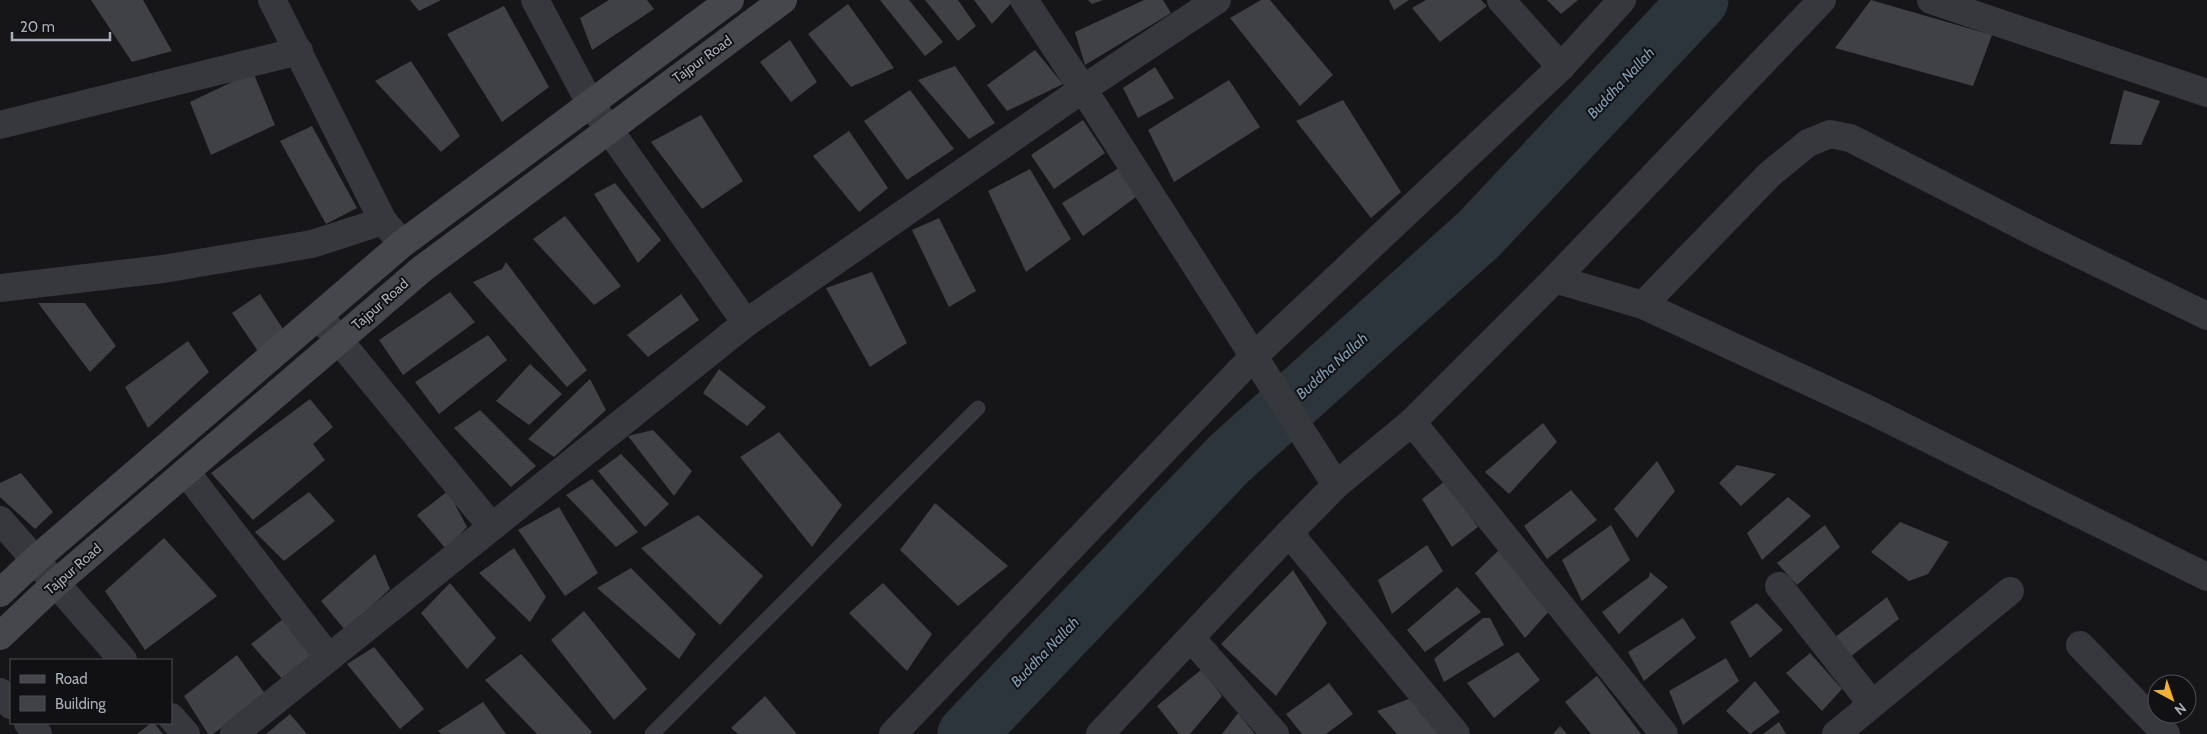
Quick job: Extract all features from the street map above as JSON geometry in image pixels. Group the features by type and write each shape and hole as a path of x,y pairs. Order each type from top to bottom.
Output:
{"main road":[{"path":"0,593 36,559 402,244 730,0"},
{"name":"Tajpur Road","path":"0,636 56,583 422,269 608,128 783,0"}],"street":[{"path":"272,0 383,221 402,244"},
{"path":"535,0 590,103 746,323"},
{"path":"1024,0 1329,474"},
{"path":"234,734 746,323 1083,90 1217,0"},
{"path":"1502,0 1561,67"},
{"path":"893,734 1259,366 1561,67 1622,0"},
{"path":"1100,734 1288,533 1329,474 1412,422 1555,279 1822,0"},
{"path":"1931,0 2207,93"},
{"path":"0,126 299,51"},
{"path":"1643,305 1770,174 1808,143 1830,134 1850,138 2040,235 2207,316"},
{"path":"0,288 163,268 312,244 383,221"},
{"path":"1555,279 1643,305 1874,412 2207,577"},
{"path":"319,316 492,527"},
{"path":"1412,422 1664,734"},
{"path":"186,472 329,658"},
{"path":"0,520 122,659"},
{"path":"1288,533 1456,734"},
{"path":"1779,586 1872,704"},
{"path":"1836,734 2010,591"},
{"path":"1191,638 1274,734"},
{"path":"2080,645 2166,734"},
{"path":"0,692 10,704"},
{"path":"172,718 186,734"},
{"path":"29,724 38,734"}],"lane":[{"path":"652,734 978,408"}],"building":[{"path":"91,0 143,0 172,51 132,62"},
{"path":"410,0 441,0 419,11"},
{"path":"609,0 647,0 654,9 592,50 580,18"},
{"path":"880,0 909,0 943,42 925,56"},
{"path":"925,0 958,0 976,26 958,41"},
{"path":"974,0 1014,0 992,24"},
{"path":"1088,0 1103,0 1092,4"},
{"path":"1144,0 1163,0 1171,13 1085,65 1075,32"},
{"path":"1261,0 1270,0 1333,75 1300,106 1230,18"},
{"path":"1389,0 1409,0 1394,10"},
{"path":"1426,0 1481,0 1487,6 1440,42 1412,8"},
{"path":"1547,0 1578,0 1561,14"},
{"path":"1871,0 1992,35 1973,86 1835,48"},
{"path":"848,4 894,68 851,87 808,34"},
{"path":"504,6 549,87 502,122 447,34"},
{"path":"790,40 817,82 791,102 760,62"},
{"path":"1035,50 1063,84 1007,111 987,85"},
{"path":"411,61 460,136 441,152 375,81"},
{"path":"955,66 995,123 969,139 918,80"},
{"path":"1155,67 1174,98 1138,118 1123,88"},
{"path":"253,72 275,125 211,155 190,102"},
{"path":"1229,80 1260,127 1174,182 1148,130"},
{"path":"910,90 954,149 907,180 864,121"},
{"path":"2124,90 2160,101 2141,145 2110,144"},
{"path":"1343,100 1401,192 1371,218 1296,121"},
{"path":"701,115 743,181 702,209 651,142"},
{"path":"1083,120 1105,153 1054,189 1031,155"},
{"path":"312,126 357,208 326,224 280,141"},
{"path":"849,131 888,188 859,212 813,156"},
{"path":"1119,168 1136,197 1083,236 1062,203"},
{"path":"1030,169 1071,239 1026,272 988,191"},
{"path":"615,183 661,240 638,263 594,194"},
{"path":"565,216 621,286 594,305 533,239"},
{"path":"939,218 976,291 949,307 912,230"},
{"path":"506,262 587,370 567,387 473,282 502,269"},
{"path":"872,272 907,343 870,367 826,288"},
{"path":"450,292 475,322 403,375 379,340"},
{"path":"260,294 287,335 259,353 232,313"},
{"path":"681,294 699,320 648,357 627,335"},
{"path":"38,303 85,303 116,346 90,372"},
{"path":"488,335 507,360 439,414 415,382"},
{"path":"188,341 209,372 148,428 125,387"},
{"path":"530,364 562,394 529,425 496,401"},
{"path":"719,369 766,407 747,426 703,393"},
{"path":"590,379 606,410 554,457 528,439"},
{"path":"310,399 333,427 313,444 325,460 253,520 211,473"},
{"path":"480,410 536,466 511,487 454,428"},
{"path":"1543,423 1557,442 1509,494 1485,472"},
{"path":"653,430 692,471 674,496 628,436"},
{"path":"779,432 842,505 812,547 740,457"},
{"path":"621,454 669,504 645,527 598,471"},
{"path":"1657,461 1675,491 1637,538 1614,509"},
{"path":"1737,465 1776,474 1741,506 1719,483"},
{"path":"21,473 53,512 35,529 0,497 0,483"},
{"path":"592,479 638,532 616,547 566,495"},
{"path":"1445,481 1478,527 1452,547 1422,499"},
{"path":"1571,490 1597,520 1547,559 1524,526"},
{"path":"448,491 467,527 446,549 417,515"},
{"path":"309,492 335,521 284,561 255,532"},
{"path":"1788,497 1811,516 1762,560 1747,533"},
{"path":"935,503 1008,566 958,606 900,550"},
{"path":"559,507 598,573 565,596 518,530"},
{"path":"698,515 763,576 720,625 641,548"},
{"path":"1900,522 1949,542 1928,574 1909,581 1871,552"},
{"path":"1611,525 1630,560 1582,601 1562,560"},
{"path":"1825,525 1840,547 1797,585 1777,563"},
{"path":"164,538 217,596 145,650 105,591"},
{"path":"1427,545 1443,571 1392,614 1378,580"},
{"path":"514,548 546,597 530,622 479,573"},
{"path":"1500,549 1551,609 1525,638 1475,573"},
{"path":"375,554 390,589 345,630 321,601"},
{"path":"631,568 696,634 679,659 597,588"},
{"path":"1293,570 1327,623 1276,696 1221,644"},
{"path":"1650,572 1668,587 1619,634 1602,612 1649,577"},
{"path":"450,583 496,638 467,669 421,613"},
{"path":"883,583 932,634 907,671 849,613"},
{"path":"1457,587 1481,612 1425,652 1407,630"},
{"path":"1887,597 1899,619 1850,657 1834,638"},
{"path":"1757,603 1783,630 1750,658 1730,622"},
{"path":"584,611 647,689 614,720 551,640"},
{"path":"1483,618 1490,618 1504,645 1444,682 1434,659"},
{"path":"1683,618 1696,638 1644,681 1628,652"},
{"path":"283,619 313,656 283,680 251,644"},
{"path":"374,647 424,709 400,729 347,664"},
{"path":"1518,652 1540,680 1494,718 1467,683"},
{"path":"1810,653 1842,689 1822,711 1786,673"},
{"path":"521,654 592,732 590,734 537,734 485,680"},
{"path":"237,655 266,695 213,734 208,734 184,696"},
{"path":"1726,658 1739,681 1683,725 1669,691"},
{"path":"1202,669 1222,696 1190,734 1179,734 1157,706"},
{"path":"1597,676 1641,734 1591,734 1565,702"},
{"path":"1755,681 1780,712 1750,734 1726,711"},
{"path":"1329,683 1353,714 1326,734 1302,734 1286,714"},
{"path":"765,696 797,734 738,734 731,728"},
{"path":"1414,697 1443,734 1397,734 1377,711"},
{"path":"483,702 506,734 441,734 438,731"},
{"path":"1238,713 1255,734 1222,734"},
{"path":"290,714 307,734 266,734"},
{"path":"1779,722 1786,734 1763,734"},
{"path":"150,724 155,724 163,734 137,734"},
{"path":"1560,726 1567,734 1553,734"}],"waterway":[{"name":"Buddha Nallah","path":"967,734 1229,459 1479,234 1699,0"}]}
